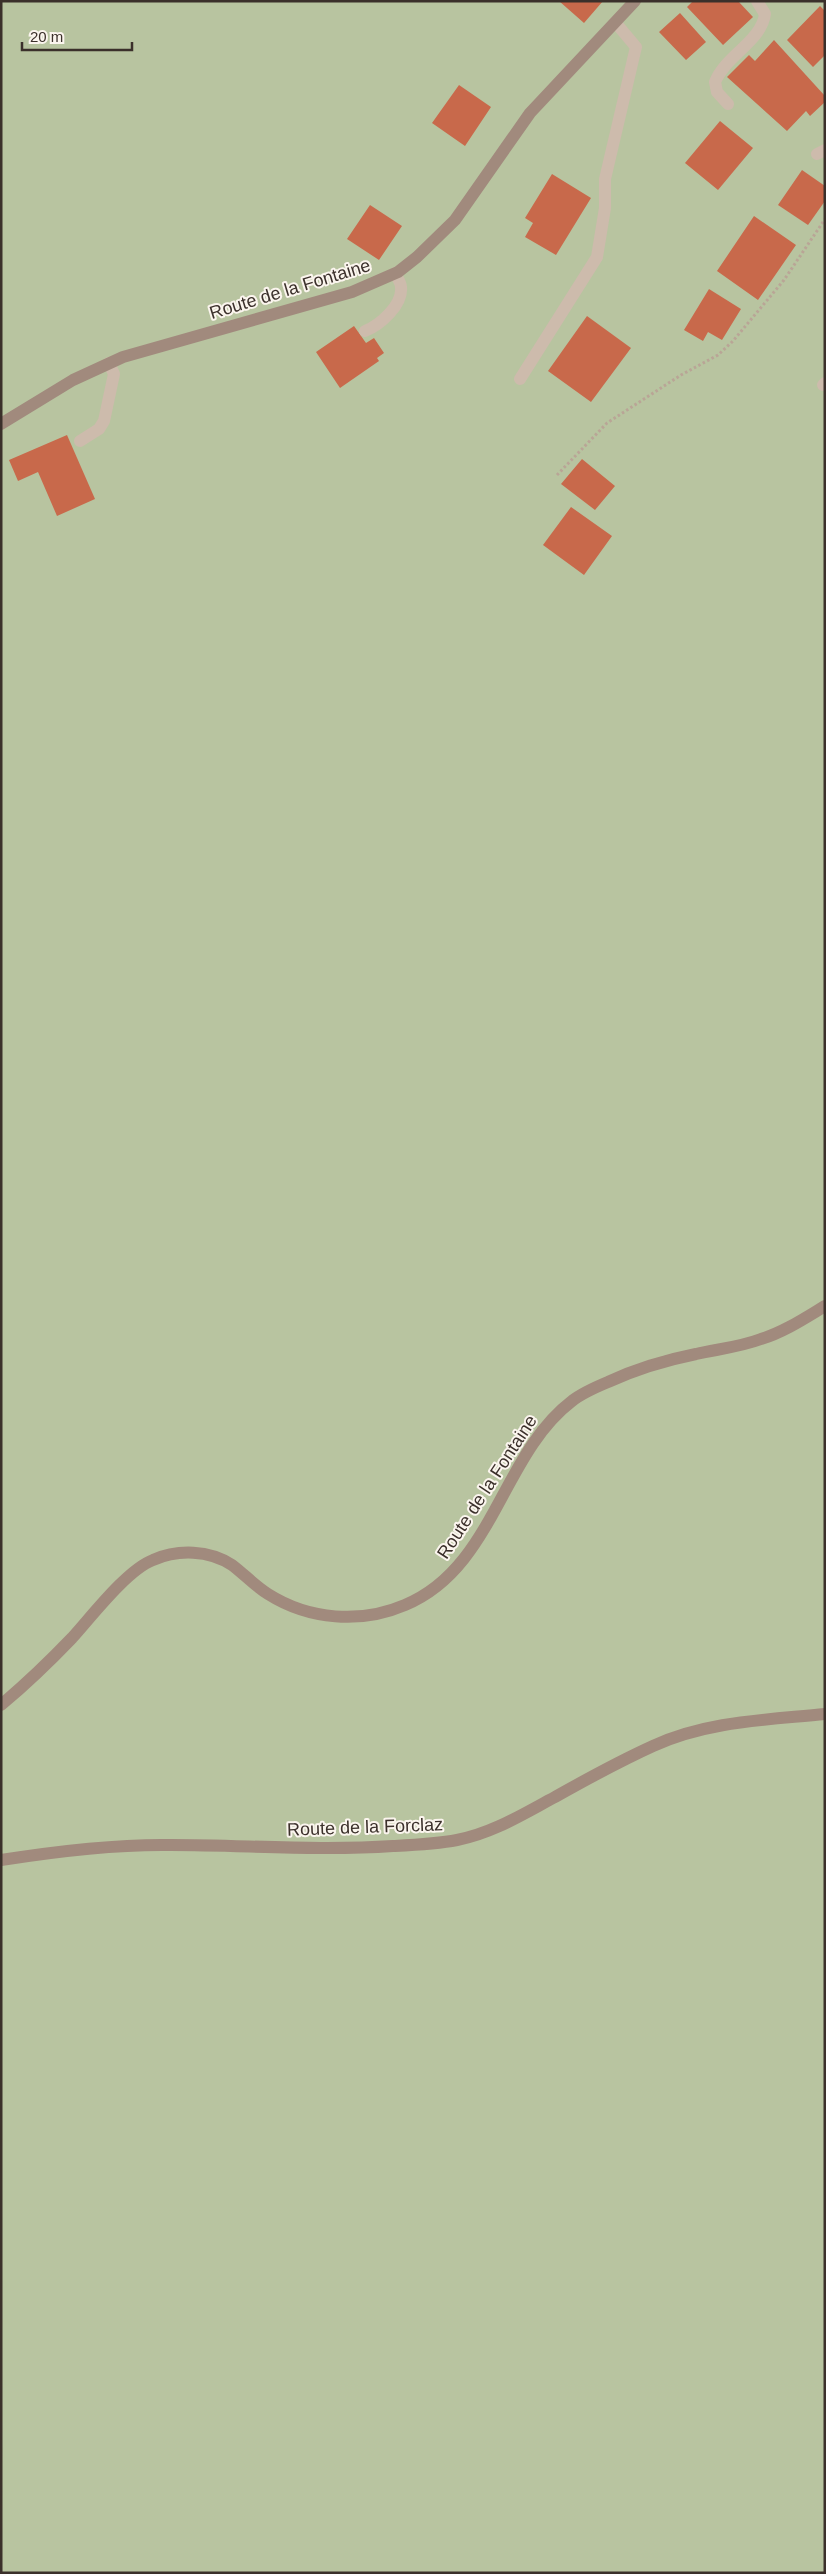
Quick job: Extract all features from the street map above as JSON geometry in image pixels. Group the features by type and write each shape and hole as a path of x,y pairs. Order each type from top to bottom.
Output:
{"street":[{"name":"Route de la Fontaine","path":"1,424 73,380 109,363 352,292 395,273 417,257 455,220 530,113 635,1"},
{"name":"Route de la Fontaine","path":"1,1705 36,1674 130,1576 151,1560 171,1555 191,1552 213,1556 231,1565 268,1594 288,1606 313,1614 345,1618 382,1613 407,1605 431,1590 454,1572 476,1542 546,1427 573,1400 594,1388 649,1366 762,1339 788,1328 825,1306"},
{"name":"Route de la Forclaz","path":"1,1860 58,1851 109,1847 170,1845 318,1849 371,1848 457,1840 489,1830 521,1816 656,1744 743,1721 825,1714"}],"lane":[{"path":"728,104 717,92 715,82 723,67 760,30 764,14 758,1"},
{"path":"520,379 597,257 605,208 604,180 636,47 615,22"},
{"path":"365,331 375,328 399,298 401,287 395,273"},
{"path":"80,441 99,429 104,422 114,374 109,363"}],"path":[{"path":"557,475 607,423 681,375 718,355 733,341 784,280 825,219"}],"green space":[{"path":"1,1 825,1 825,2573 1,2573"}],"building":[{"path":"559,1 603,1 584,23"},
{"path":"693,1 738,1 753,17 723,45 687,7"},
{"path":"820,6 825,11 825,55 813,67 787,40"},
{"path":"680,13 706,42 686,60 659,32"},
{"path":"774,40 825,96 825,102 810,116 806,111 787,131 727,77 749,55 755,61"},
{"path":"459,85 491,107 465,146 432,123"},
{"path":"720,121 753,148 718,190 685,163"},
{"path":"802,170 825,186 825,201 808,225 778,205"},
{"path":"552,174 591,198 556,255 525,237 533,223 525,218"},
{"path":"370,205 402,226 379,260 347,239"},
{"path":"754,216 796,245 758,300 717,271"},
{"path":"709,289 741,309 722,340 708,332 703,341 684,330"},
{"path":"587,316 631,348 591,402 548,371"},
{"path":"354,326 366,343 374,338 384,353 377,358 379,361 340,388 316,352"},
{"path":"67,435 95,499 57,516 38,472 18,481 9,460"},
{"path":"582,459 615,486 595,510 561,484"},
{"path":"571,507 612,536 584,575 543,545"}]}
